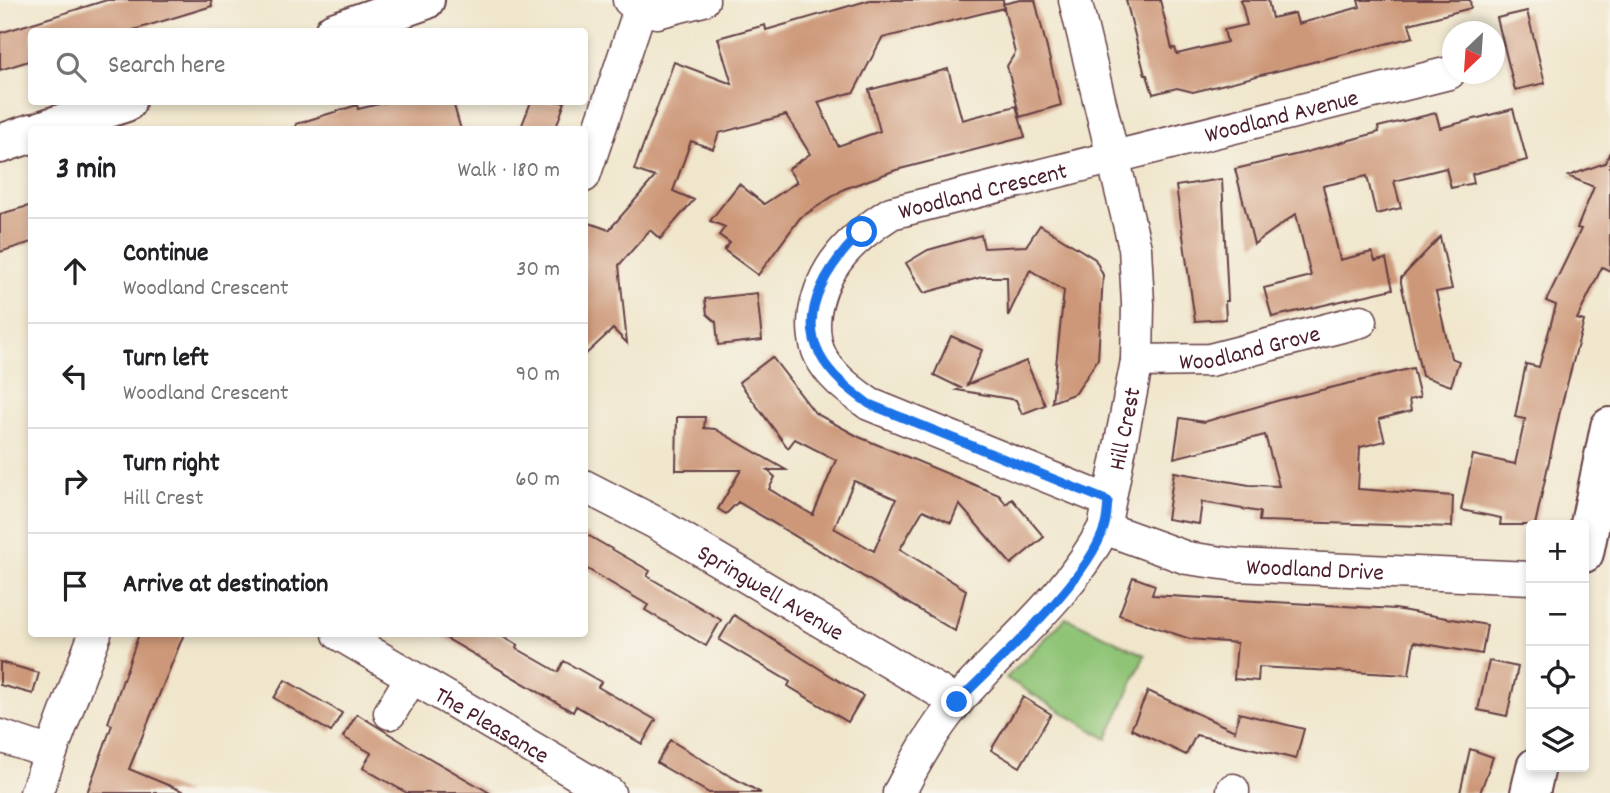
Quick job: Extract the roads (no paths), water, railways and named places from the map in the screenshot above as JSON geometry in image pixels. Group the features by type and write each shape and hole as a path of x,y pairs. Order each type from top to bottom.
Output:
{"main road":[{"path":"345,28 425,0"},
{"path":"55,126 117,105"},
{"path":"0,144 28,134"},
{"path":"1589,529 1610,427"},
{"path":"1530,793 1535,772"}],"street":[{"path":"588,163 635,5 657,12 703,0"},
{"name":"Hill Crest","path":"899,793 932,734 957,702 1050,607 1092,552 1106,514 1137,361 1135,248 1075,0"},
{"name":"Woodland Avenue","path":"1112,158 1442,75"},
{"name":"Woodland Crescent","path":"1106,514 869,404 840,382 819,354 813,324 819,288 837,257 862,232 891,213 1112,158"},
{"name":"Woodland Grove","path":"1137,361 1210,360 1361,321"},
{"name":"Springwell Avenue","path":"588,488 656,523 957,702"},
{"name":"Woodland Drive","path":"1106,514 1188,558 1236,565 1526,578"},
{"path":"36,793 94,637"},
{"name":"The Pleasance","path":"344,637 609,793"},
{"name":"The Pleasance","path":"390,713 411,678"},
{"path":"0,736 51,753"}]}
